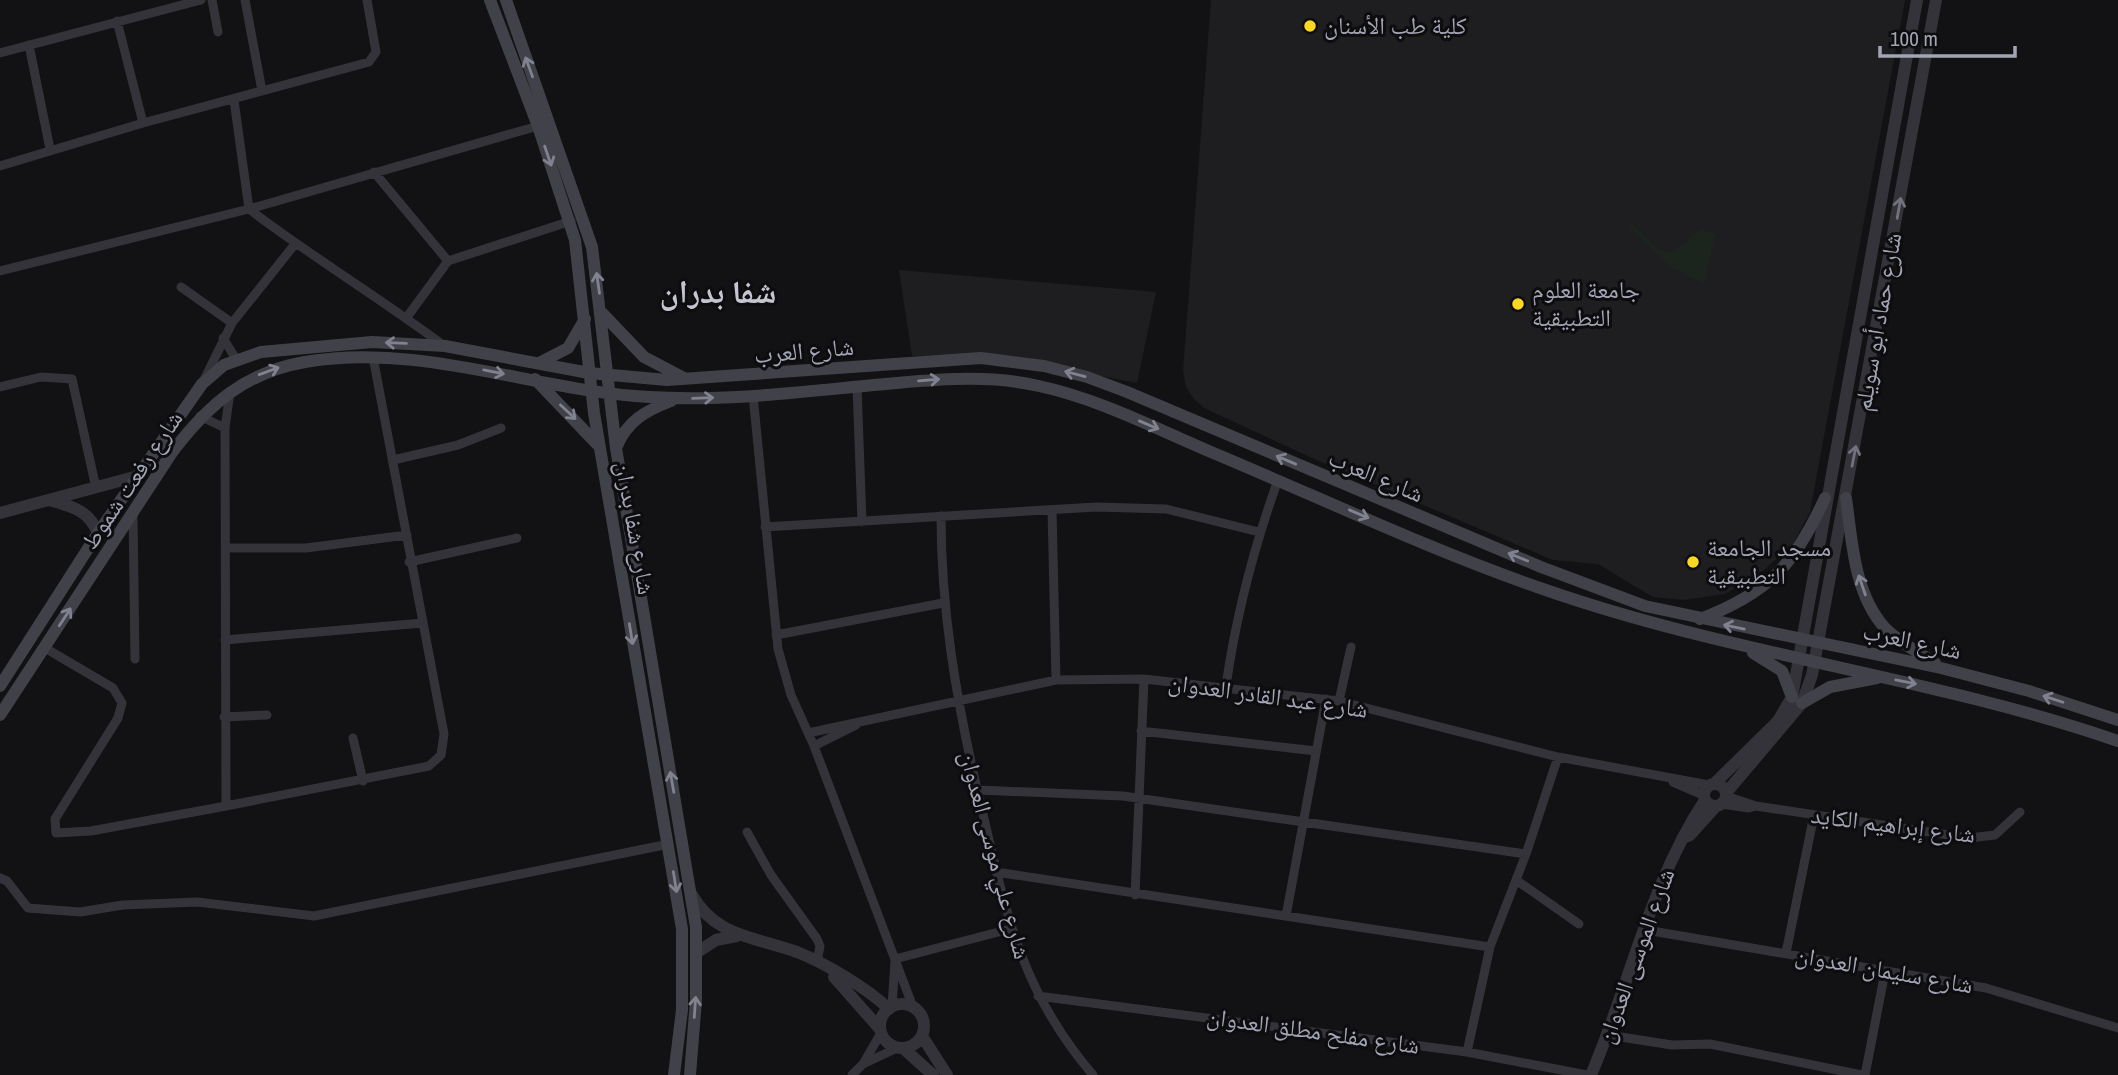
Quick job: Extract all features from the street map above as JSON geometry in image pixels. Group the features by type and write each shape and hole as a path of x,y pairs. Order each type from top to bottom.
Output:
{"main road":[{"name":"شارع شفا بدران","path":"491,0 571,220 585,319 591,390 669,844 683,942 681,1010 674,1075"},
{"name":"شارع شفا بدران","path":"506,0 586,227 602,313 616,448 692,895 696,953 690,1075"},
{"path":"602,313 644,357 687,380"},
{"path":"539,363 568,348 585,319"},
{"name":"شارع رفعت شموط","path":"0,686 98,533 202,384 236,359 293,348 347,343 445,346 609,375"},
{"name":"شارع رفعت شموط","path":"0,713 200,416 230,390 281,367 329,359 373,357 462,365 610,393"},
{"name":"شارع العرب","path":"609,375 687,380 958,358 1044,366 1087,377 1644,606 1941,668 2029,691 2118,720"},
{"name":"شارع العرب","path":"610,393 678,398 753,395 958,378 1032,384 1107,407 1536,587 1629,618 1741,647 2020,709 2118,741"},
{"path":"534,379 600,446"},
{"path":"616,448 621,434 639,415 678,398"},
{"path":"1699,619 1743,601 1761,589 1805,540 1825,498"},
{"path":"1846,498 1857,568 1871,607 1888,631 1941,668"},
{"path":"1741,647 1780,670 1797,700 1830,687 1882,677"}],"street":[{"path":"0,53 201,0"},
{"path":"212,0 218,32"},
{"path":"245,0 262,91"},
{"path":"0,166 143,123 359,67 374,58 376,44 367,0"},
{"name":"شارع حماد أبو سويلم","path":"1801,640 1917,0"},
{"name":"شارع حماد أبو سويلم","path":"1819,643 1936,0"},
{"path":"117,21 143,123"},
{"path":"29,45 50,149"},
{"path":"234,100 249,209 295,244 407,317 445,346"},
{"path":"0,271 249,209 538,126"},
{"path":"374,172 448,261"},
{"path":"407,317 448,261 571,220"},
{"path":"202,384 232,323 295,244"},
{"path":"181,287 232,323"},
{"path":"223,338 236,359"},
{"path":"45,648 113,688 122,703 118,718 55,820 56,833 91,831 363,781 429,766 438,759 443,749 444,734 409,562 407,535 373,357"},
{"path":"0,387 41,377 72,379 96,488"},
{"path":"858,386 862,522"},
{"path":"226,806 223,717 225,428 230,390"},
{"path":"753,395 776,635 791,695 814,746 895,959 924,1026 922,1036 914,1045 863,1064"},
{"path":"200,416 225,428"},
{"path":"393,460 458,445 501,428"},
{"path":"0,513 138,476"},
{"path":"1226,686 1232,646 1259,532 1278,480"},
{"path":"51,501 77,508 89,516 98,533"},
{"path":"765,527 1052,509 1166,509 1259,532"},
{"path":"1052,509 1056,680"},
{"path":"133,513 135,659"},
{"name":"شارع علي موسى العدوان","path":"941,516 943,603 957,699 1010,929 1038,996 1093,1075"},
{"path":"226,548 306,548 407,535"},
{"path":"409,562 517,538"},
{"path":"776,635 943,603"},
{"path":"225,640 423,623"},
{"path":"1797,700 1801,640"},
{"name":"شارع الموسى العدوان","path":"1589,1075 1608,1035 1665,873 1682,838 1715,795 1797,700 1815,663 1819,643"},
{"path":"1339,701 1351,647"},
{"path":"1135,895 1144,679"},
{"name":"شارع عبد القادر العدوان","path":"808,733 957,699 1056,680 1144,679 1226,686 1339,701 1558,757 1669,778 1715,795"},
{"path":"1286,916 1326,699"},
{"path":"223,717 267,715"},
{"name":"شارع عبد القادر العدوان","path":"814,746 864,720"},
{"path":"1141,731 1316,751"},
{"path":"354,738 363,781"},
{"path":"1467,1052 1490,947 1526,854 1558,757"},
{"path":"978,790 1104,794 1526,854"},
{"name":"شارع إبراهيم الكايد","path":"1715,795 1749,808 1756,806 1979,838 2002,831 2021,813"},
{"path":"1786,953 1814,815"},
{"path":"747,832 771,875 817,939 822,965 887,1042 900,1048 933,1075"},
{"path":"0,878 7,881 28,908 80,912 124,905 197,902 314,916 669,844"},
{"path":"996,872 1490,947"},
{"path":"1516,880 1578,924"},
{"path":"692,895 711,920 739,936 785,948 822,965 890,1008 903,1004 914,1007"},
{"path":"895,959 1010,929"},
{"name":"شارع سليمان العدوان","path":"1646,930 1986,988 2118,1028"},
{"path":"696,953 716,940 739,936"},
{"path":"852,1075 863,1064 880,1031 882,1018 890,1008 895,959"},
{"path":"1608,1035 1672,1045 1710,1044 1863,1075 1885,972"},
{"name":"شارع مفلح مطلق العدوان","path":"1038,996 1467,1052 1589,1075"},
{"path":"922,1036 947,1075"}],"shaded area":[{"name":"جامعة العلوم التطبيقية","path":"1211,0 1905,0 1810,512 1793,544 1764,570 1725,594 1685,600 1653,597 1598,564 1553,560 1310,457 1204,408 1194,399 1186,387 1183,371"},
{"path":"1632,224 1662,252 1674,252 1701,229 1715,234 1704,284 1671,267 1629,227"},
{"path":"899,270 1156,292 1137,383 987,354 912,356"}],"place":[{"name":"كلية طب الأسنان","path":"1310,26"},
{"name":"جامعة العلوم التطبيقية","path":"1518,304"},
{"name":"مسجد الجامعة التطبيقية","path":"1693,562"}],"district":[{"name":"شفا بدران","path":"718,292"}]}
